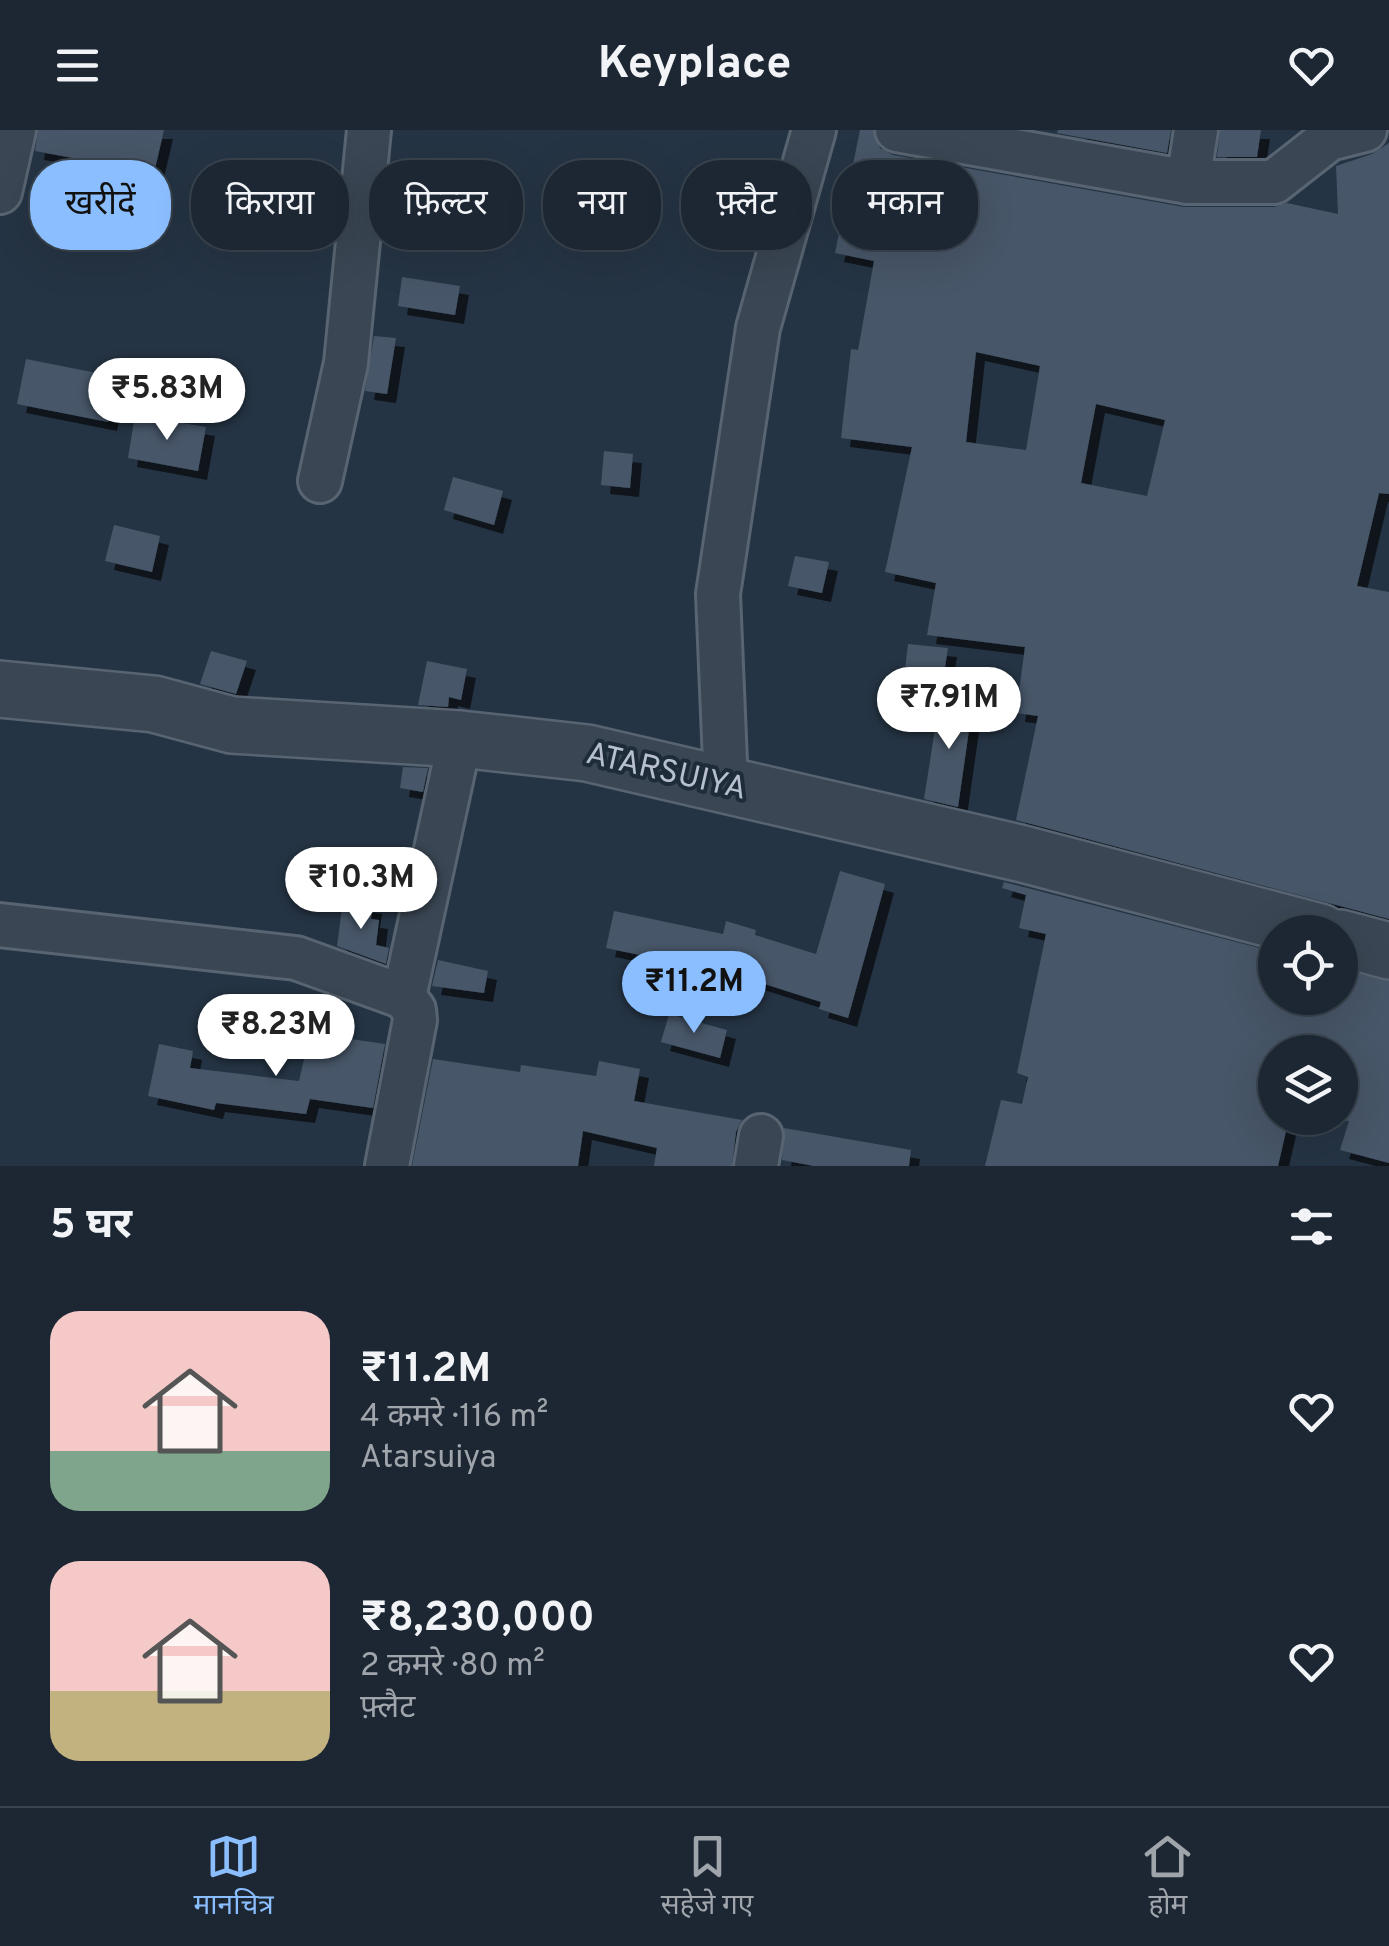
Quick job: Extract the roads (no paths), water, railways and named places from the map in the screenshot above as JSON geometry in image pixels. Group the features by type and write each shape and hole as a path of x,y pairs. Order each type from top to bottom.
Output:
{"street":[{"path":"0,192 14,130"},
{"path":"320,481 346,363 369,130"},
{"path":"726,786 718,594 758,328 814,130"},
{"path":"897,130 1188,182 1274,182 1329,139 1365,130"},
{"path":"1188,182 1196,130"},
{"name":"ATARSUIYA","path":"0,690 154,704 232,725 460,739 587,753 1023,854 1258,916"},
{"path":"404,997 460,739"},
{"path":"0,924 296,958 404,997 411,1003 416,1020 387,1166"},
{"path":"1358,943 1389,951"}]}
